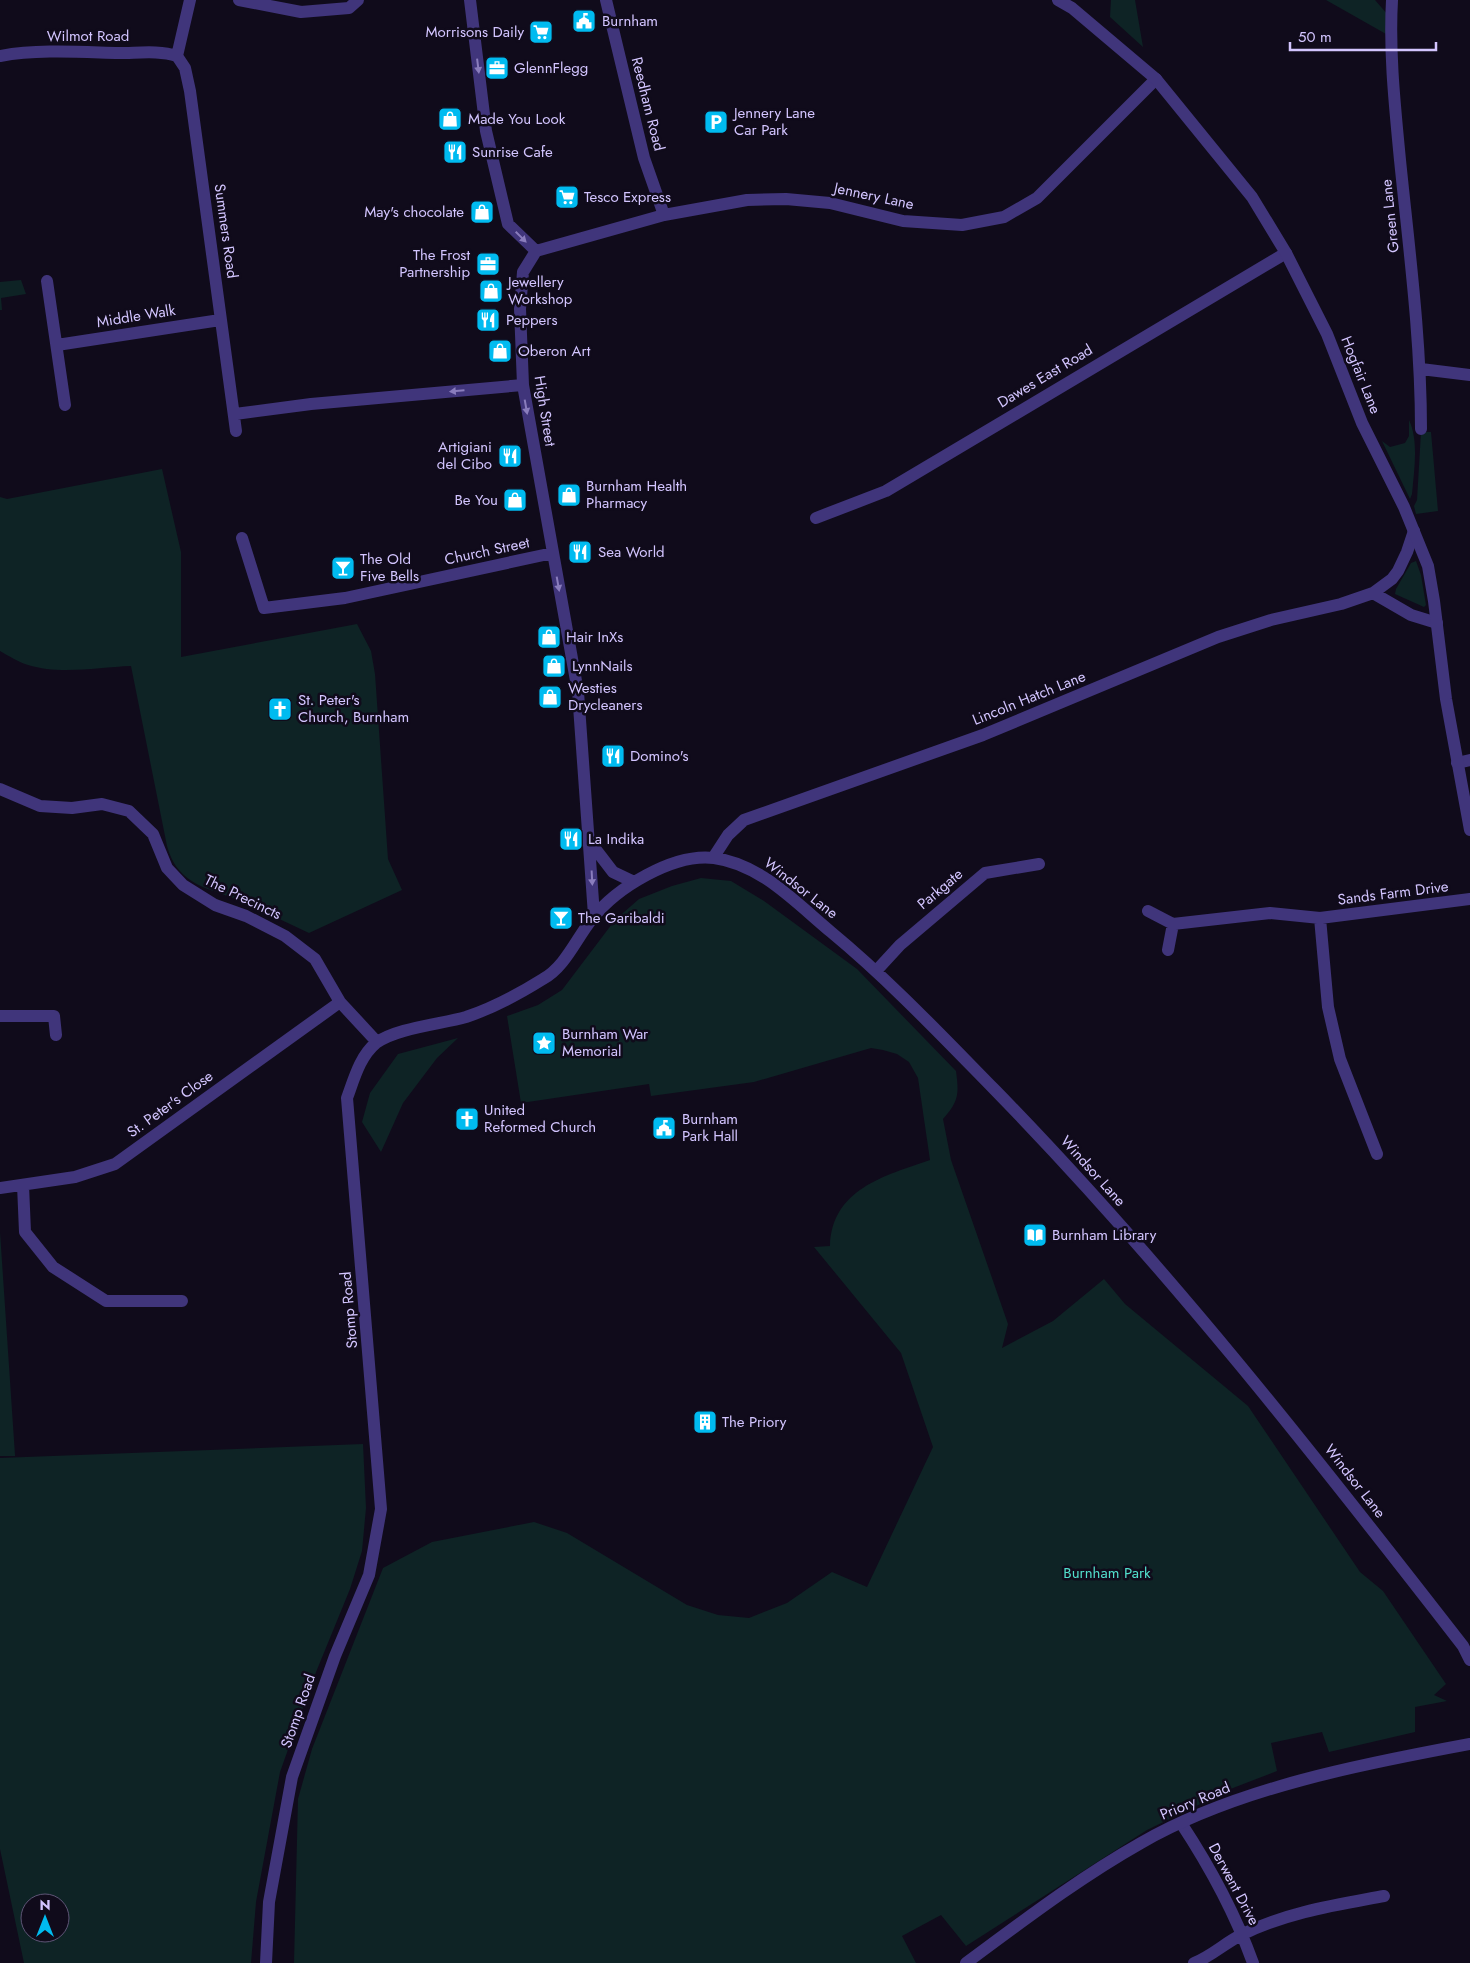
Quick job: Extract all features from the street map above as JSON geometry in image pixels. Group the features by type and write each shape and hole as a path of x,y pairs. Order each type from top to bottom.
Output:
{"street":[{"path":"177,56 190,0"},
{"path":"239,0 301,12 348,8 358,0"},
{"path":"470,0 486,131 508,224 536,251"},
{"name":"Reedham Road","path":"606,0 644,158 664,215"},
{"name":"Hogfair Lane","path":"1058,0 1076,4 1156,79 1252,197 1286,252 1327,334 1362,423 1404,507 1428,566 1457,763 1470,830"},
{"name":"Green Lane","path":"1392,0 1390,35 1396,121 1421,369 1421,429"},
{"name":"Wilmot Road","path":"0,56 34,52 161,53 177,56"},
{"name":"Summers Road","path":"177,56 185,68 188,84 214,257 220,320 236,431"},
{"name":"Jennery Lane","path":"536,251 664,215 747,200 786,199 830,203 903,221 962,225 1004,217 1037,198 1156,79"},
{"name":"High Street","path":"536,251 522,272 520,309 522,385 578,692 594,915"},
{"name":"Dawes East Road","path":"816,518 886,491 1286,252"},
{"path":"47,281 65,405"},
{"name":"Middle Walk","path":"57,344 220,320"},
{"path":"1421,369 1470,374"},
{"path":"235,414 311,404 522,385"},
{"name":"Lincoln Hatch Lane","path":"713,858 728,836 744,820 984,735 1218,637 1271,620 1341,604 1373,593 1392,579 1398,571 1414,530"},
{"name":"Church Street","path":"242,538 264,608 345,598 552,553"},
{"path":"1373,593 1424,621 1437,622"},
{"path":"1457,763 1470,760"},
{"name":"The Precincts","path":"0,789 40,806 72,808 102,804 128,811 153,834 168,868 183,885 215,905 246,916 285,936 315,959 340,1002 377,1042"},
{"path":"590,842 613,872 634,882"},
{"name":"Stomp Road","path":"266,1963 269,1902 292,1777 334,1656 369,1574 381,1508 347,1098 361,1062 377,1042 410,1029 466,1017 509,999 554,973 594,915 634,882 685,860 713,858"},
{"name":"Windsor Lane","path":"713,858 755,870 877,970 1022,1118 1163,1272 1320,1462 1463,1646 1470,1660"},
{"name":"Parkgate","path":"877,970 900,945 985,872 1039,864"},
{"name":"Sands Farm Drive","path":"1173,924 1270,912 1320,918 1470,899"},
{"path":"1148,911 1173,924 1168,950"},
{"name":"Sands Farm Drive","path":"1320,918 1328,1006 1340,1060 1377,1154"},
{"name":"St. Peter's Close","path":"0,1188 75,1177 115,1164 340,1002"},
{"path":"0,1016 54,1016 56,1035"},
{"path":"23,1185 25,1232 53,1267 106,1301 182,1301"},
{"name":"Priory Road","path":"966,1963 1056,1896 1141,1843 1181,1823 1252,1795 1365,1765 1470,1744"},
{"name":"Derwent Drive","path":"1181,1823 1205,1860 1243,1934 1253,1963"},
{"path":"1194,1963 1207,1958 1243,1934 1298,1912 1384,1896"}],"green space":[{"path":"1111,0 1135,0 1143,47 1110,17"},
{"path":"1326,0 1375,0 1388,15 1386,34"},
{"path":"21,280 26,294 1,298 2,310 0,310 0,282"},
{"path":"1409,420 1415,447 1412,494 1410,499 1382,441 1390,447 1405,443 1409,436"},
{"path":"1421,432 1431,432 1438,511 1416,514 1414,506 1417,500"},
{"path":"162,469 181,552 181,657 357,624 371,651 375,674 388,859 402,890 309,933 243,902 197,884 187,878 172,860 167,846 131,666 53,670 24,664 0,651 0,497 7,499"},
{"path":"1416,561 1421,575 1426,605 1424,607 1395,594 1411,563"},
{"name":"Burnham Park","path":"701,878 731,881 764,901 857,969 956,1071 957,1097 943,1119 951,1160 1008,1324 1002,1348 1053,1321 1104,1279 1125,1304 1248,1406 1360,1572 1383,1591 1446,1684 1434,1695 1447,1701 1415,1707 1415,1732 1329,1752 1322,1732 1271,1743 1277,1771 1233,1788 1147,1830 966,1946 941,1915 902,1936 916,1963 294,1963 298,1799 312,1749 383,1568 432,1542 534,1522 567,1533 687,1605 718,1615 749,1618 787,1603 832,1572 867,1587 933,1447 901,1353 814,1247 830,1246 833,1227 840,1211 850,1198 879,1179 930,1160 918,1078 909,1062 897,1054 871,1048 754,1082 651,1096 649,1084 521,1103 507,1016 538,1005 562,990 615,920 639,899 672,886"},
{"path":"458,1038 437,1058 403,1103 381,1152 362,1122 370,1093 398,1054"},
{"path":"0,1232 15,1455 15,1456 0,1456"},
{"path":"363,1444 366,1508 362,1551 350,1589 314,1677 280,1772 256,1902 251,1963 24,1963 0,1849 0,1458"}],"place":[{"name":"Burnham","path":"584,21"},
{"name":"Morrisons Daily","path":"541,32"},
{"name":"GlennFlegg","path":"497,68"},
{"name":"Made You Look","path":"450,119"},
{"name":"Jennery Lane Car Park","path":"716,122"},
{"name":"Sunrise Cafe","path":"455,152"},
{"name":"Tesco Express","path":"567,197"},
{"name":"May's chocolate","path":"482,212"},
{"name":"The Frost Partnership","path":"488,264"},
{"name":"Jewellery Workshop","path":"491,291"},
{"name":"Peppers","path":"488,320"},
{"name":"Oberon Art","path":"500,351"},
{"name":"Artigiani del Cibo","path":"510,456"},
{"name":"Burnham Health Pharmacy","path":"569,495"},
{"name":"Be You","path":"515,500"},
{"name":"Sea World","path":"580,552"},
{"name":"The Old Five Bells","path":"343,568"},
{"name":"Hair InXs","path":"549,637"},
{"name":"LynnNails","path":"554,666"},
{"name":"Westies Drycleaners","path":"550,697"},
{"name":"St. Peter's Church, Burnham","path":"280,709"},
{"name":"Domino's","path":"613,756"},
{"name":"La Indika","path":"571,839"},
{"name":"The Garibaldi","path":"561,918"},
{"name":"Burnham War Memorial","path":"544,1043"},
{"name":"United Reformed Church","path":"467,1119"},
{"name":"Burnham Park Hall","path":"664,1128"},
{"name":"Burnham Library","path":"1035,1235"},
{"name":"The Priory","path":"705,1422"}]}
